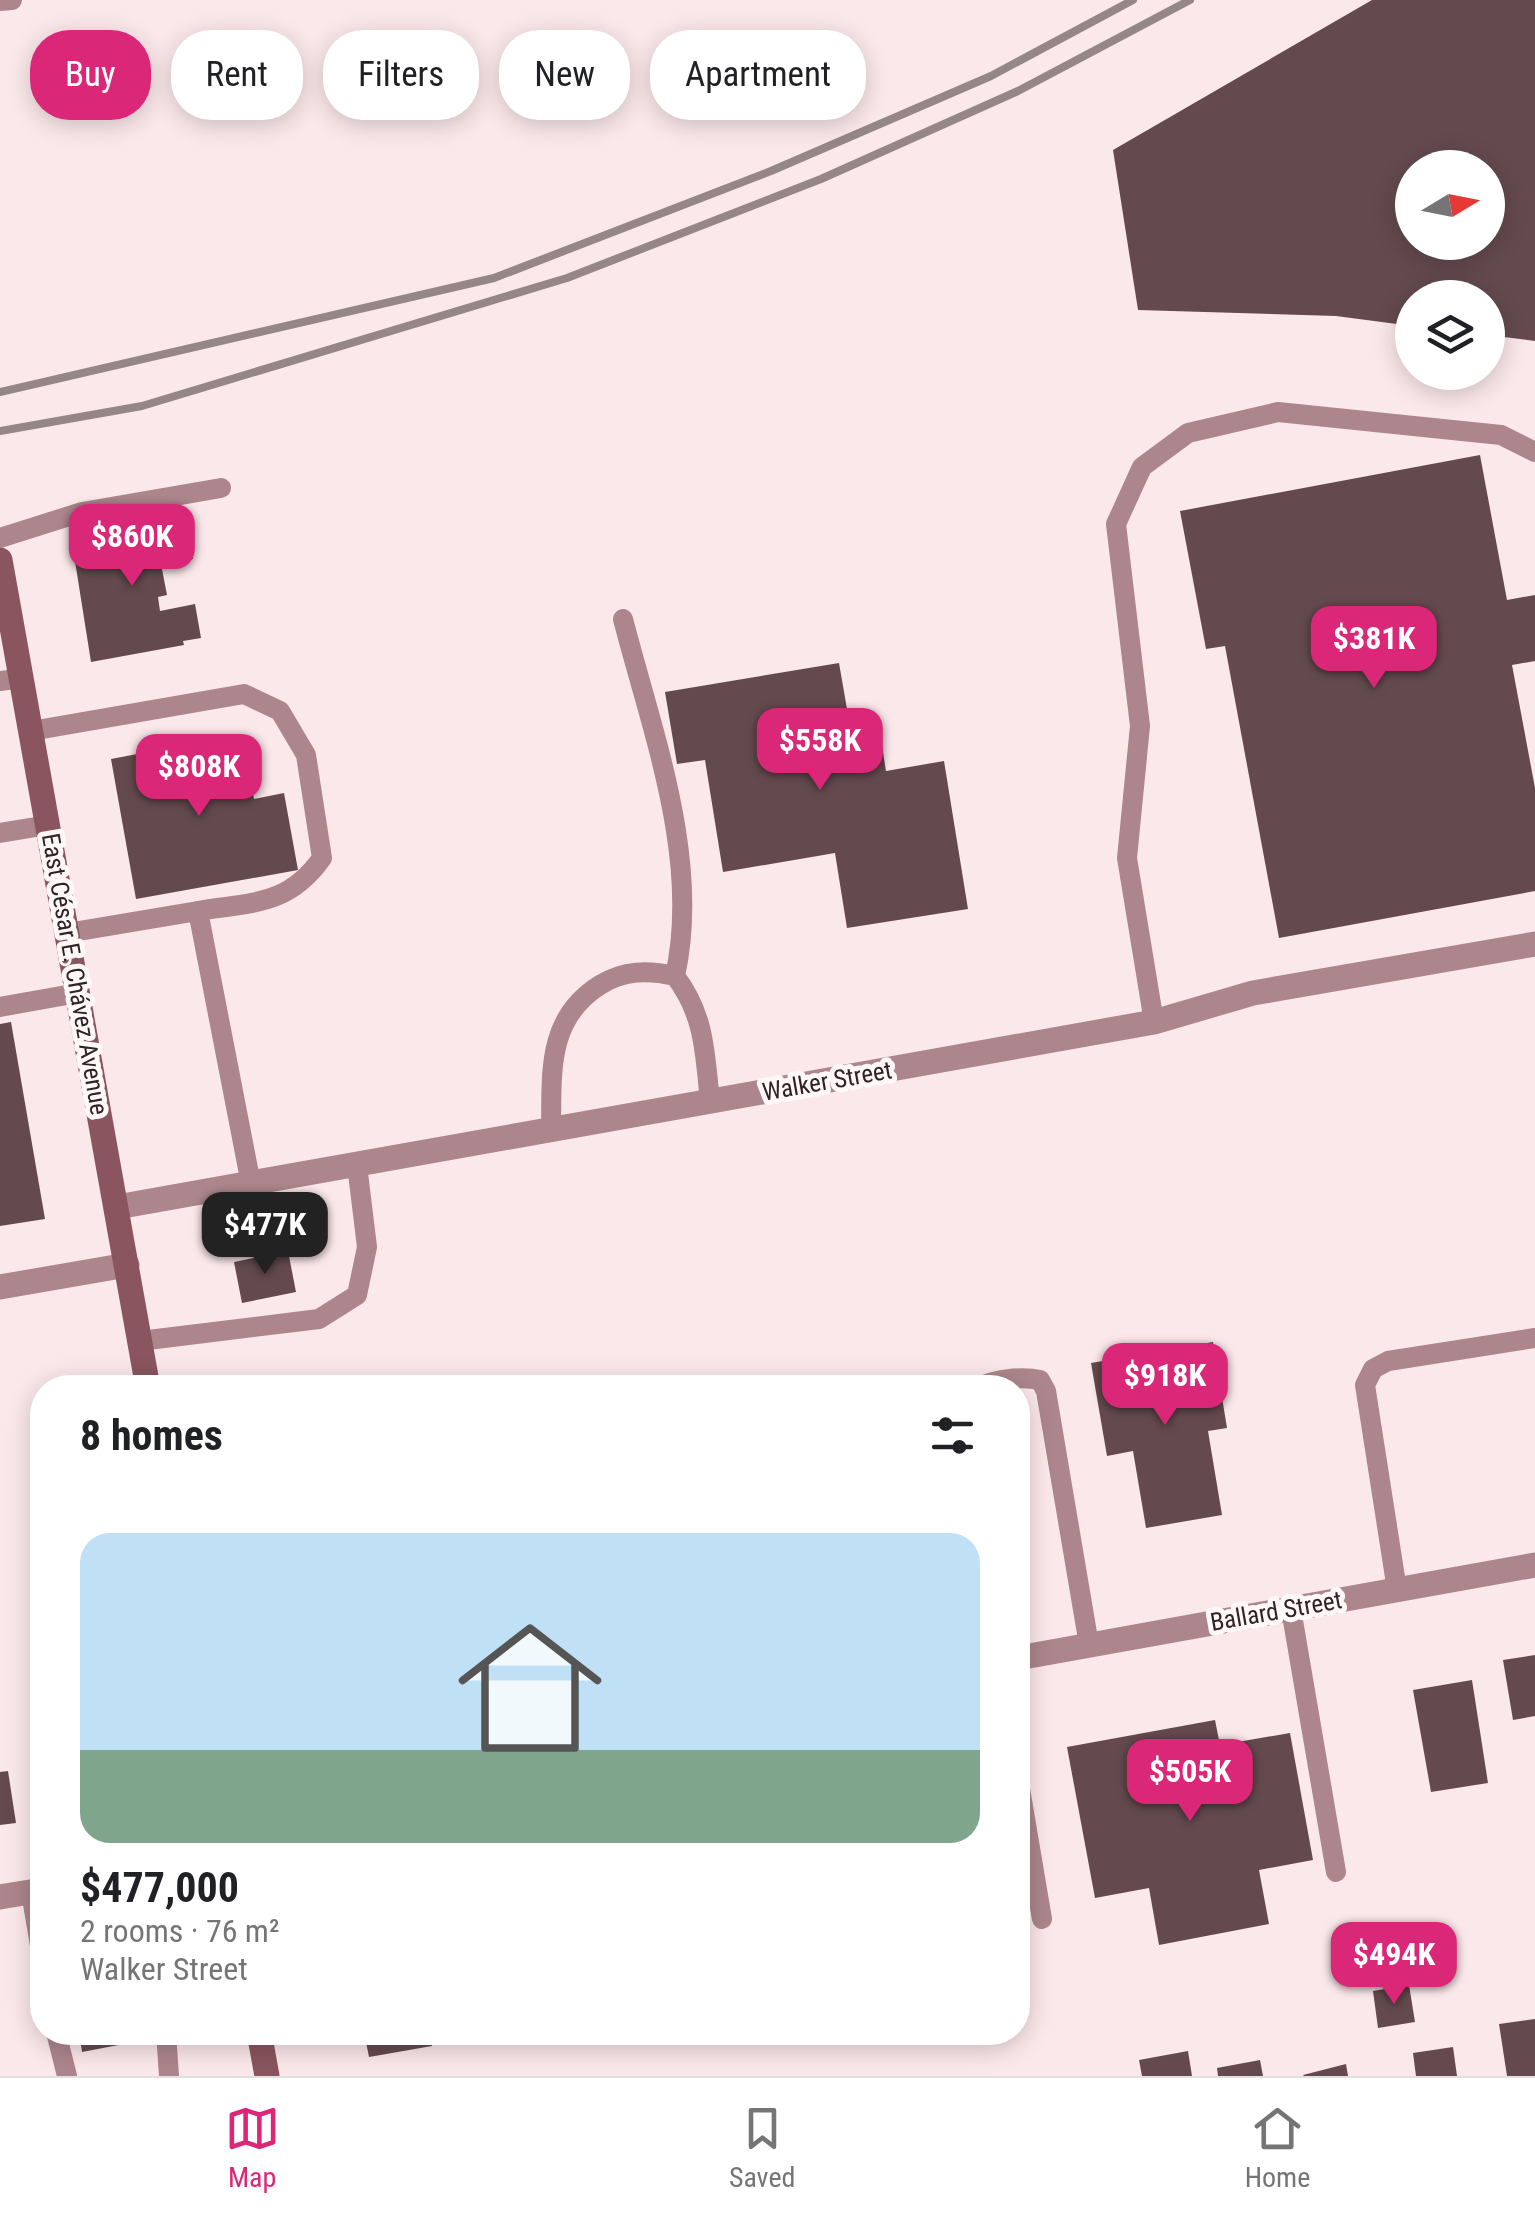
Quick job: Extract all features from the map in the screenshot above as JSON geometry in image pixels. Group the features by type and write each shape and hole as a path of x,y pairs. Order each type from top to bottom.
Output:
{"street":[{"name":"East César E. Chávez Avenue","path":"0,560 12,679 31,731 146,1375"},
{"name":"Walker Street","path":"117,1206 1154,1022 1253,994 1535,944"},
{"path":"0,1287 127,1265"},
{"name":"Ballard Street","path":"1030,1656 1535,1565"},
{"path":"0,1897 30,1892"},
{"path":"261,2045 267,2076"}],"lane":[{"path":"0,2 12,0"},
{"path":"1154,1022 1128,858 1140,726 1116,524 1142,467 1188,433 1278,412 1501,435 1535,452"},
{"path":"0,538 82,512 221,488"},
{"path":"623,618 677,841 685,895 675,976"},
{"path":"31,731 244,694 280,711 306,754 322,858 307,880 278,898 67,933"},
{"path":"0,833 48,824"},
{"path":"198,911 252,1184"},
{"path":"551,1130 553,1065 562,1026 578,999 613,977 649,970 675,976 692,998 710,1102"},
{"path":"0,1007 78,994"},
{"path":"140,1341 318,1320 357,1295 367,1246 358,1165"},
{"path":"1397,1590 1365,1385 1373,1370 1388,1361 1535,1338"},
{"path":"1030,1378 1040,1380 1046,1391 1089,1645"},
{"path":"1291,1609 1336,1872"},
{"path":"1030,1848 1042,1919"},
{"path":"59,2045 67,2076"},
{"path":"167,2045 169,2076"}],"building":[{"path":"1372,0 1535,0 1535,341 1505,337 1505,280 1395,280 1395,324 1336,316 1138,310 1113,150"},
{"path":"1480,455 1507,600 1535,595 1535,661 1512,665 1535,788 1535,891 1279,938 1225,646 1206,649 1180,511"},
{"path":"185,517 193,559 161,564 167,595 158,597 160,611 195,604 201,638 183,641 184,645 91,662 71,536"},
{"path":"839,663 851,732 879,727 886,771 944,761 968,909 847,928 835,853 723,872 705,760 677,764 665,692"},
{"path":"242,734 254,799 284,793 298,870 136,899 111,759"},
{"path":"11,1022 45,1219 0,1226 0,1024"},
{"path":"288,1251 296,1292 242,1303 234,1262"},
{"path":"1213,1342 1227,1428 1208,1431 1222,1515 1146,1528 1133,1451 1107,1456 1091,1363"},
{"path":"1535,1655 1535,1716 1513,1720 1503,1660"},
{"path":"1472,1680 1488,1783 1431,1792 1413,1690"},
{"path":"1215,1720 1220,1745 1290,1733 1313,1860 1259,1870 1269,1924 1159,1945 1149,1888 1095,1898 1067,1747"},
{"path":"8,1771 16,1823 0,1825 0,1772"},
{"path":"1409,1985 1415,2022 1378,2028 1373,1991"},
{"path":"1535,2019 1535,2076 1507,2076 1499,2024"},
{"path":"81,2045 119,2045 82,2052"},
{"path":"367,2045 432,2045 432,2046 369,2057"},
{"path":"1453,2047 1457,2076 1416,2076 1413,2053"},
{"path":"1188,2051 1192,2076 1142,2076 1139,2060"},
{"path":"1260,2060 1263,2076 1218,2076 1217,2068"},
{"path":"1346,2064 1348,2076 1303,2075"}],"railway":[{"path":"0,392 494,278 771,171 991,76 1133,0"},
{"path":"0,431 142,406 567,278 821,179 1018,91 1190,0"}]}
